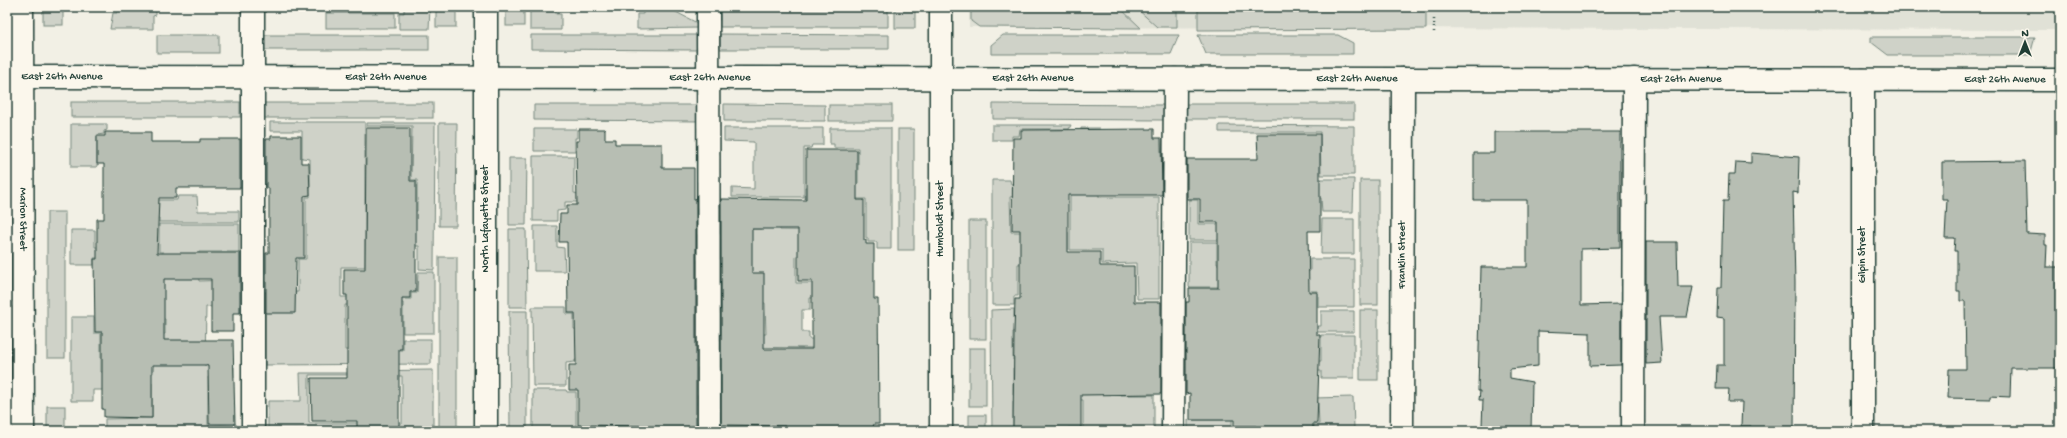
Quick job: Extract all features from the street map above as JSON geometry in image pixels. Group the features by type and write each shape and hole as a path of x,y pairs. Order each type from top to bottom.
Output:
{"street":[{"name":"Marion Street","path":"22,7 15,77 23,431"},
{"path":"253,7 253,431"},
{"name":"North Lafayette Street","path":"486,7 486,431"},
{"path":"708,7 709,431"},
{"name":"Humboldt Street","path":"941,7 941,431"},
{"name":"East 26th Avenue","path":"15,77 2060,80"},
{"path":"1173,431 1175,79"},
{"name":"Franklin Street","path":"1402,431 1403,79"},
{"path":"1633,431 1634,79"},
{"name":"Gilpin Street","path":"1863,80 1863,431"}],"path":[{"path":"1434,7 1434,32"}],"shaded area":[{"path":"43,7 63,7 63,25 43,25"},
{"path":"117,7 156,7 156,15 153,16 153,29 110,29 113,13 117,13"},
{"path":"404,7 430,7 429,29 399,29 399,13 404,13"},
{"path":"436,7 456,7 456,27 436,27"},
{"path":"506,7 524,7 524,26 506,26"},
{"path":"530,7 556,7 556,14 561,14 561,30 530,30"},
{"path":"643,7 673,7 674,11 699,24 699,28 637,29 637,14 643,14"},
{"path":"720,7 803,7 804,9 888,7 888,27 720,27"},
{"path":"895,7 915,7 915,28 895,28"},
{"path":"969,7 2060,7 2060,30 969,27"},
{"path":"971,7 1119,7 1141,28 979,27 971,21"},
{"path":"1135,7 1177,7 1177,27 1157,27"},
{"path":"1198,7 1426,7 1426,29 1198,30"},
{"path":"326,13 395,13 395,28 326,28"},
{"path":"720,34 889,35 889,49 720,49"},
{"path":"157,35 219,35 219,53 157,53"},
{"path":"261,35 429,35 429,50 261,50"},
{"path":"531,35 700,35 700,50 531,49"},
{"path":"1003,35 1179,35 1171,54 991,54 991,45"},
{"path":"1198,35 1338,35 1353,43 1353,54 1206,54"},
{"path":"1871,37 2035,37 2030,55 1888,55 1871,42"},
{"path":"71,102 240,102 240,117 71,117"},
{"path":"264,103 433,103 433,118 264,118"},
{"path":"724,104 825,105 825,121 724,121"},
{"path":"993,104 1164,105 1164,120 993,119"},
{"path":"1183,104 1354,104 1354,119 1183,119"},
{"path":"534,105 704,105 704,121 534,120"},
{"path":"829,105 892,105 892,121 829,121"},
{"path":"270,122 365,122 365,267 341,267 341,297 365,297 357,305 345,305 345,350 403,350 403,339 431,339 431,364 265,365 265,292 298,292 298,259 306,259 306,197 310,197 310,159 302,158 302,131 270,131"},
{"path":"367,123 435,123 434,270 419,269 419,246 410,246 411,211 417,211 417,180 411,180 412,126 367,126"},
{"path":"439,123 457,123 456,226 439,226"},
{"path":"71,124 107,124 107,130 104,131 104,134 97,135 97,167 71,167"},
{"path":"992,125 1071,125 1069,129 1020,129 1019,136 1012,136 1012,140 992,140"},
{"path":"1219,125 1354,126 1354,175 1321,175 1320,132 1219,132"},
{"path":"724,128 823,128 823,145 812,145 811,148 804,148 804,197 732,197 732,188 754,189 754,142 724,141"},
{"path":"830,128 891,128 891,249 877,249 877,242 868,242 868,238 866,238 866,199 805,199 805,187 836,188 837,185 858,185 858,148 834,148 834,144 830,144"},
{"path":"1081,128 1099,128 1099,197 1159,197 1159,299 1137,299 1136,263 1102,264 1102,250 1070,250 1070,193 1081,193"},
{"path":"534,129 577,129 575,151 534,151"},
{"path":"898,129 914,129 914,250 898,250"},
{"path":"533,156 574,156 574,193 625,202 565,202 565,210 557,211 557,221 533,221"},
{"path":"509,158 527,158 526,225 509,225"},
{"path":"1301,179 1354,179 1353,212 1322,212 1321,198 1278,198"},
{"path":"992,180 1010,180 1011,184 1020,184 1020,196 1010,197 1011,232 1068,232 1068,250 1030,250 1029,263 1018,264 1018,296 1014,296 1014,305 992,305"},
{"path":"1360,180 1378,180 1378,305 1360,305"},
{"path":"178,196 197,196 198,211 239,211 239,222 159,222 159,218 154,218 154,200 177,200"},
{"path":"761,199 780,199 780,230 864,231 807,256 796,256 796,283 820,283 852,298 810,298 810,310 802,310 802,332 809,332 809,339 813,339 813,348 730,347 730,334 766,334 765,303 724,303 724,229 761,229"},
{"path":"1189,200 1198,200 1198,224 1231,224 1234,240 1189,240"},
{"path":"47,212 65,212 65,358 47,358"},
{"path":"1322,219 1354,219 1354,254 1321,254"},
{"path":"969,221 986,221 986,339 969,339"},
{"path":"159,224 239,224 239,252 199,252 199,263 163,263 163,252 159,252"},
{"path":"534,226 557,226 557,247 564,248 565,271 534,271"},
{"path":"509,229 526,229 527,307 509,307"},
{"path":"71,230 95,230 95,247 103,247 103,258 94,258 94,265 71,265"},
{"path":"1189,242 1217,242 1217,264 1234,264 1224,287 1189,287"},
{"path":"439,257 457,257 457,431 439,431"},
{"path":"1310,259 1354,259 1354,307 1318,307 1318,291 1256,291 1256,272 1310,271"},
{"path":"198,265 199,281 233,280 234,306 206,307 205,366 234,367 234,377 208,377 208,425 236,424 236,431 105,431 105,419 152,418 152,383 119,382 118,374 153,373 156,334 165,334 165,319 156,319 153,278"},
{"path":"418,272 434,272 434,333 403,333 403,303 397,303 397,299 411,299 411,293 417,293"},
{"path":"532,307 566,307 566,314 574,314 574,329 638,328 664,359 575,360 575,362 566,363 566,386 533,386"},
{"path":"1014,309 1014,318 1019,318 1019,331 1013,332 1013,360 1017,360 1023,368 1013,368 1013,395 1022,395 1022,401 1013,401 1013,428 1023,429 1023,431 992,431 991,310"},
{"path":"1360,310 1378,310 1378,380 1360,380"},
{"path":"509,311 527,311 527,431 510,431"},
{"path":"1321,311 1354,311 1354,332 1257,332 1257,326 1321,326"},
{"path":"71,317 94,317 94,333 101,333 101,372 117,372 103,390 93,390 93,401 71,401"},
{"path":"1321,335 1354,335 1354,378 1321,378 1321,371 1312,371 1312,361 1321,361"},
{"path":"969,348 986,348 986,406 969,406"},
{"path":"1121,366 1121,395 1154,395 1154,431 1073,431 1083,429 1083,400 1070,399 1070,395"},
{"path":"433,370 433,431 414,431 413,427 354,427 354,431 268,430 268,401 301,401 300,373 348,373 348,375 309,375 309,423 402,423 402,376 363,376 363,371"},
{"path":"533,390 566,390 567,392 576,392 576,431 533,431"},
{"path":"1353,397 1354,429 1314,430 1314,424 1319,424 1318,402 1313,401 1313,398"},
{"path":"47,406 65,406 65,431 47,431"},
{"path":"1232,406 1232,428 1255,428 1255,431 1188,431 1188,420 1224,420"},
{"path":"969,415 986,415 986,431 969,431"}],"building":[{"path":"366,128 410,128 410,181 416,181 416,292 410,292 410,298 402,298 402,349 399,349 399,431 357,431 357,421 312,421 311,378 347,378 347,295 344,295 344,269 365,269"},
{"path":"579,129 605,129 605,139 615,139 615,144 662,144 662,168 694,168 694,199 696,199 696,431 643,431 643,426 578,425 578,390 569,390 569,365 576,365 575,313 568,313 567,242 559,242 560,214 567,214 567,205 577,205 576,141 579,141"},
{"path":"1154,129 1154,138 1161,138 1162,195 1068,195 1068,252 1100,252 1100,266 1134,266 1134,302 1161,302 1161,394 1081,395 1081,428 1068,428 1068,431 1024,431 1024,428 1013,428 1015,299 1020,299 1020,230 1012,230 1013,138 1021,138 1021,130"},
{"path":"105,132 151,132 151,142 200,142 200,139 240,139 240,188 176,188 176,198 159,198 157,253 240,253 240,313 233,313 233,331 211,331 211,279 164,279 164,340 233,340 235,424 209,424 208,366 206,365 152,365 152,418 104,417 104,409 102,409 102,332 95,332 94,259 97,259 97,219 104,219 104,164 97,164 97,136 105,136"},
{"path":"1494,132 1620,132 1620,248 1581,249 1581,305 1621,304 1621,365 1590,366 1590,333 1538,331 1538,366 1510,369 1510,378 1532,382 1531,431 1485,431 1485,426 1482,426 1483,400 1479,400 1480,391 1478,391 1481,267 1527,267 1527,200 1474,200 1474,153 1494,153"},
{"path":"1257,134 1320,134 1320,231 1308,231 1309,292 1317,292 1317,335 1320,335 1317,423 1313,423 1313,429 1256,430 1256,426 1234,426 1234,420 1190,420 1190,393 1186,394 1186,302 1189,302 1189,288 1218,288 1218,222 1200,222 1200,199 1187,199 1187,159 1258,159"},
{"path":"271,136 301,136 301,163 309,163 310,195 304,196 304,258 296,258 295,313 266,313 266,253 269,253 269,188 266,188 266,139 271,139"},
{"path":"806,150 857,150 857,200 864,200 864,240 866,240 866,244 874,244 874,299 878,299 879,424 874,424 872,431 785,431 785,426 721,425 721,199 806,200","holes":["752,229 798,229 798,281 812,281 812,349 764,349 764,273 752,273"]},
{"path":"1751,153 1799,157 1798,193 1793,192 1795,283 1794,431 1751,431 1751,426 1741,426 1742,402 1728,402 1729,389 1716,389 1717,365 1724,365 1724,318 1717,317 1718,288 1721,288 1723,201 1728,201 1729,174 1735,174 1736,162 1751,163"},
{"path":"2025,161 2027,234 2045,235 2045,245 2047,245 2046,267 2060,267 2060,368 2011,368 2010,397 1990,396 1990,399 1948,398 1949,369 1966,369 1965,301 1960,301 1960,291 1957,291 1957,251 1954,251 1955,238 1945,238 1947,199 1942,199 1942,162"},
{"path":"1646,242 1677,242 1678,287 1693,287 1687,317 1659,317 1662,363 1646,364"}]}
